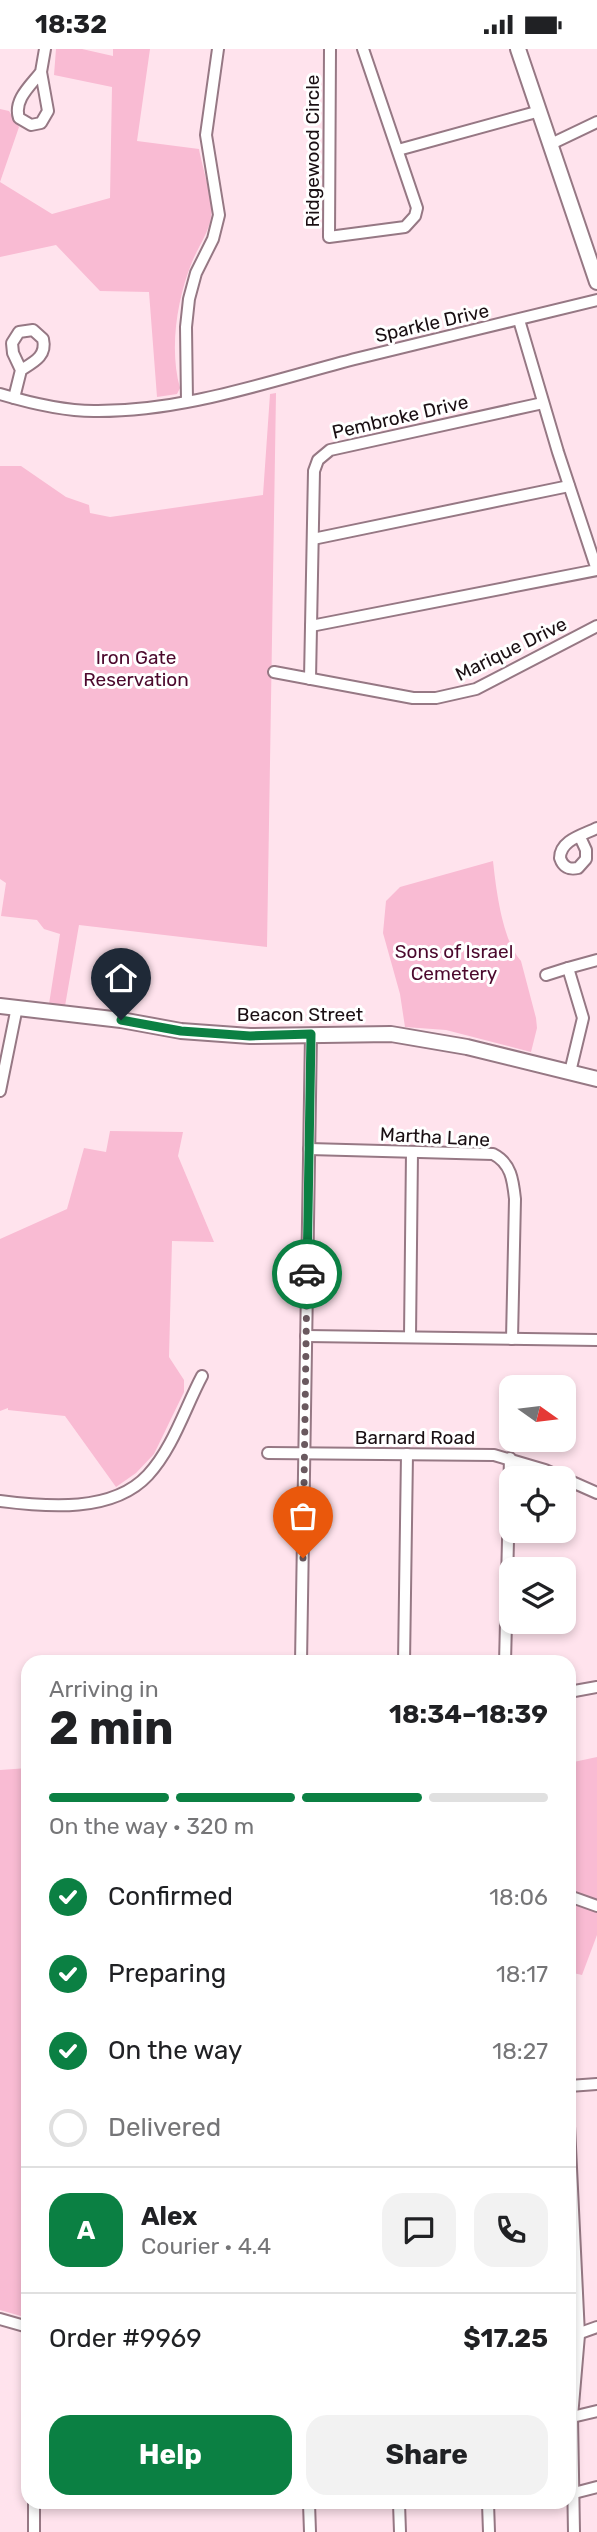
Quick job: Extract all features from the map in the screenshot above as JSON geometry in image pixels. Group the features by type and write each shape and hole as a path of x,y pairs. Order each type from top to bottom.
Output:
{"main road":[{"path":"518,49 597,282"},
{"name":"Beacon Street","path":"0,1006 121,1020 181,1031 250,1036 391,1034 467,1047 597,1079"}],"street":[{"path":"41,72 45,49"},
{"path":"187,401 186,327 189,299 196,274 213,239 219,215 206,135 218,49"},
{"name":"Ridgewood Circle","path":"330,49 329,237 405,227 411,222 417,208 363,49"},
{"path":"398,151 540,111"},
{"path":"551,144 597,122"},
{"name":"Sparkle Drive","path":"0,394 68,409 94,411 132,409 226,395 357,359 597,300"},
{"path":"311,626 597,570 519,320"},
{"path":"14,398 21,370"},
{"name":"Pembroke Drive","path":"310,679 314,471 318,460 326,452 543,403"},
{"path":"313,540 569,485"},
{"name":"Marique Drive","path":"274,672 413,698 454,696 476,689 597,626"},
{"path":"580,837 597,828"},
{"path":"546,975 597,960"},
{"path":"568,968 583,1018 570,1072"},
{"path":"0,1091 17,1007"},
{"path":"302,1655 311,1034"},
{"name":"Martha Lane","path":"309,1149 493,1154 506,1163 513,1182 515,1199 512,1339"},
{"path":"410,1338 412,1152"},
{"path":"306,1336 597,1340"},
{"path":"0,1501 84,1503 106,1500 129,1491 148,1475 165,1451 202,1376"},
{"name":"Barnard Road","path":"268,1453 494,1455 545,1470 597,1493"},
{"path":"404,1655 407,1454"},
{"path":"505,1655 510,1458"},
{"path":"576,1690 597,1686"},
{"path":"576,1898 597,1906"},
{"path":"576,2085 597,2084"},
{"path":"0,2319 21,2325"},
{"path":"576,2335 597,2327"},
{"path":"576,2416 597,2411"},
{"path":"576,2492 597,2487"},
{"path":"34,2509 34,2532"},
{"path":"309,2509 310,2532"},
{"path":"399,2509 400,2532"},
{"path":"488,2509 489,2532"},
{"path":"574,2509 574,2532"}],"green space":[{"path":"56,49 82,49 113,56 113,49 150,49 137,141 199,149 211,210 208,228 182,292 176,324 175,357 180,388 177,394 157,397 149,292 100,291 56,245 0,257 0,182 52,214 110,198 112,87 54,75"},
{"path":"0,109 9,111 19,127 0,182"},
{"name":"Iron Gate Reservation","path":"276,393 267,947 79,925 65,1006 49,1004 60,934 44,929 37,920 1,916 6,883 0,879 0,466 21,466 66,497 89,505 90,513 110,517 263,495 270,394"},
{"name":"Sons of Israel Cemetery","path":"493,861 505,927 514,952 521,961 536,1018 537,1028 531,1052 446,1030 405,1027 400,994 383,933 386,901 400,887"},
{"path":"110,1131 183,1132 178,1156 214,1242 172,1241 169,1357 184,1380 184,1392 154,1454 136,1473 116,1487 65,1416 8,1408 0,1411 0,1239 67,1209 84,1148 106,1152"},
{"path":"597,1757 597,1935 582,1975 576,1974 576,1762"},
{"path":"21,1768 21,2316 0,2310 0,1770"}],"way so far":[{"path":"303,1558 307,1274"}],"route":[{"path":"121,1020 181,1031 250,1036 311,1034 307,1274"}]}
